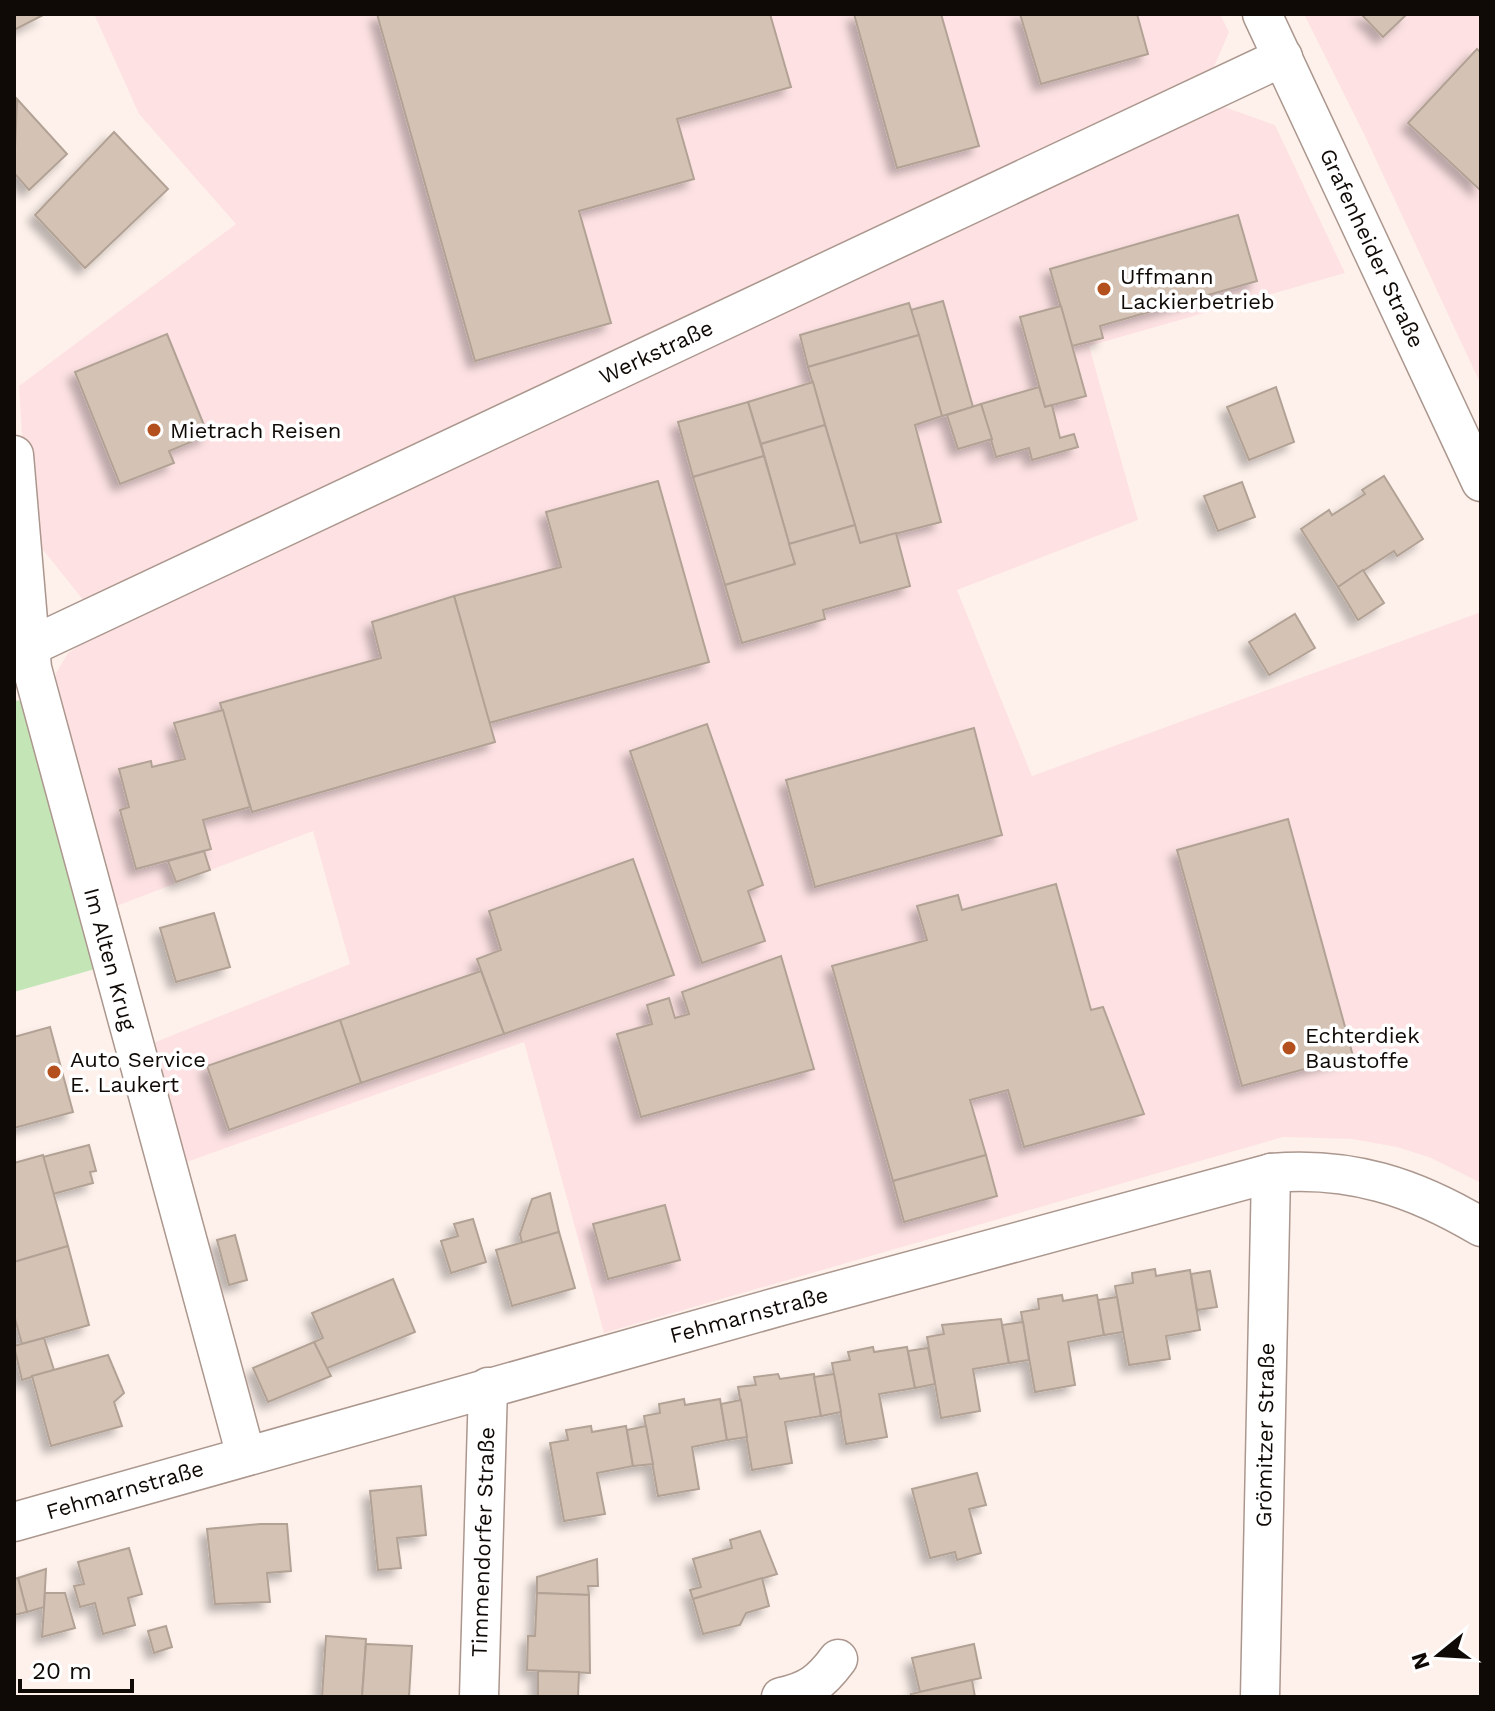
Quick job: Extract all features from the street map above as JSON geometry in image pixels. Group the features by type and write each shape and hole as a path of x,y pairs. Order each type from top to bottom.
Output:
{"street":[{"name":"Grafenheider Straße","path":"1262,14 1481,482"},
{"name":"Werkstraße","path":"29,647 1283,57"},
{"name":"Im Alten Krug","path":"14,455 29,647 48,735 246,1456"},
{"name":"Fehmarnstraße","path":"14,1522 488,1387 1271,1173 1309,1170 1395,1184 1445,1205 1481,1227"},
{"name":"Grömitzer Straße","path":"1260,1697 1271,1173"},
{"name":"Timmendorfer Straße","path":"479,1697 488,1387"},
{"path":"781,1697 806,1691 821,1683 838,1659"}],"shaded area":[{"path":"94,14 1220,14 1229,32 1210,76 84,601 28,531 19,386 236,224 139,114"},
{"path":"1304,14 1481,14 1481,385 1365,136"},
{"path":"1219,105 1275,125 1345,273 1089,346 1138,520 957,590 1032,776 1481,612 1481,1183 1431,1158 1397,1147 1352,1139 1283,1137 604,1333 524,1042 181,1164 148,1045 350,964 313,831 114,907 54,690 56,673 68,653 91,638"}],"green space":[{"path":"14,700 21,701 95,969 14,992"}],"building":[{"path":"14,14 45,14 14,30"},
{"path":"377,14 770,14 791,87 677,119 694,179 579,211 611,323 475,361"},
{"path":"854,14 941,14 979,146 897,168"},
{"path":"1020,14 1137,14 1148,54 1041,84"},
{"path":"1361,14 1407,14 1383,37"},
{"path":"1477,49 1481,53 1480,190 1408,123"},
{"path":"17,99 67,154 29,190 14,173"},
{"path":"114,132 168,189 85,268 35,215"},
{"path":"1238,215 1257,281 1100,326 1103,338 1072,346 1050,269"},
{"path":"943,301 973,407 942,416 911,310"},
{"path":"909,303 919,335 808,367 800,335"},
{"path":"1061,306 1086,396 1045,407 1020,317"},
{"path":"167,334 208,435 169,451 174,463 120,484 75,372"},
{"path":"919,335 942,416 915,425 941,522 860,543 808,367"},
{"path":"813,382 825,425 761,444 748,402"},
{"path":"1039,387 1045,407 1052,405 1060,438 1074,434 1078,447 1032,460 1029,448 996,457 981,404"},
{"path":"1276,387 1294,442 1249,460 1227,407"},
{"path":"748,402 764,456 693,477 678,422"},
{"path":"981,404 992,439 958,449 947,415"},
{"path":"825,425 855,525 789,544 761,444"},
{"path":"764,456 795,564 725,585 693,477"},
{"path":"1384,476 1423,539 1397,556 1394,551 1338,587 1301,529 1329,510 1332,515 1365,494 1362,490"},
{"path":"658,481 709,662 489,723 454,596 561,567 546,512"},
{"path":"1242,482 1255,517 1218,531 1204,496"},
{"path":"855,525 860,543 896,533 910,586 823,610 825,619 742,643 725,585 795,564 789,544"},
{"path":"1363,570 1384,603 1358,620 1338,587"},
{"path":"454,596 495,742 252,812 220,703 381,658 372,622"},
{"path":"1295,614 1315,648 1269,675 1249,642"},
{"path":"223,710 250,807 203,820 211,849 136,869 120,810 129,807 119,769 151,761 152,767 185,759 174,723"},
{"path":"707,724 763,885 748,891 765,941 702,963 630,751"},
{"path":"974,728 1002,835 815,887 786,780"},
{"path":"1288,819 1353,1056 1242,1086 1177,850"},
{"path":"204,851 210,870 176,882 168,861"},
{"path":"633,859 674,975 504,1034 477,959 501,950 489,911"},
{"path":"1056,884 1091,1010 1103,1007 1144,1114 1024,1147 1008,1090 970,1100 986,1155 893,1181 832,966 927,940 917,906 958,895 962,910"},
{"path":"214,913 230,967 176,982 160,928"},
{"path":"781,956 814,1069 641,1117 617,1034 652,1024 647,1005 669,998 675,1018 689,1014 682,992"},
{"path":"481,971 504,1034 361,1083 340,1020"},
{"path":"340,1020 361,1083 229,1130 207,1066"},
{"path":"50,1027 73,1112 14,1128 14,1037"},
{"path":"89,1145 96,1171 90,1172 93,1183 53,1194 43,1157"},
{"path":"43,1155 68,1246 14,1262 14,1163"},
{"path":"986,1155 997,1196 904,1222 893,1181"},
{"path":"550,1193 559,1232 522,1243 520,1234 532,1199"},
{"path":"665,1205 680,1260 608,1279 593,1224"},
{"path":"473,1219 486,1262 451,1273 441,1241 458,1236 454,1224"},
{"path":"559,1232 575,1288 512,1306 496,1250"},
{"path":"235,1235 247,1280 229,1285 217,1240"},
{"path":"68,1246 89,1325 22,1344 14,1315 14,1262"},
{"path":"1155,1269 1156,1276 1190,1270 1200,1330 1166,1336 1170,1359 1129,1365 1115,1286 1133,1283 1132,1273"},
{"path":"1210,1271 1217,1307 1197,1310 1191,1274"},
{"path":"393,1279 415,1332 325,1369 314,1342 323,1338 312,1313"},
{"path":"1062,1295 1063,1301 1097,1295 1104,1335 1068,1342 1075,1385 1035,1392 1021,1312 1039,1309 1038,1299"},
{"path":"1117,1297 1123,1332 1104,1335 1098,1300"},
{"path":"1001,1319 1009,1363 973,1369 980,1411 941,1418 927,1337 944,1334 942,1325"},
{"path":"1023,1322 1029,1360 1009,1363 1002,1325"},
{"path":"44,1338 54,1370 22,1380 14,1346"},
{"path":"314,1342 331,1376 268,1402 253,1368"},
{"path":"873,1347 874,1352 907,1347 915,1388 879,1394 887,1437 846,1444 832,1363 850,1360 848,1352"},
{"path":"928,1348 935,1384 915,1388 908,1351"},
{"path":"108,1355 124,1393 114,1402 122,1426 51,1446 32,1376"},
{"path":"778,1374 780,1379 814,1374 821,1416 785,1422 792,1463 752,1470 738,1387 756,1385 754,1377"},
{"path":"834,1374 841,1412 821,1416 814,1377"},
{"path":"684,1399 685,1405 720,1399 727,1440 692,1447 699,1489 658,1496 644,1416 660,1413 659,1404"},
{"path":"741,1400 747,1437 727,1440 721,1404"},
{"path":"591,1426 592,1432 626,1426 633,1466 597,1473 605,1514 564,1521 550,1443 568,1440 566,1430"},
{"path":"646,1426 653,1464 633,1466 627,1430"},
{"path":"977,1473 986,1505 969,1509 981,1553 957,1560 955,1552 930,1558 912,1489"},
{"path":"421,1486 426,1535 397,1538 401,1568 378,1570 370,1491"},
{"path":"287,1524 291,1571 267,1573 270,1602 215,1604 207,1529"},
{"path":"760,1531 777,1574 693,1599 690,1590 701,1587 693,1559 732,1548 730,1540"},
{"path":"129,1548 142,1594 128,1598 135,1625 103,1634 95,1603 80,1607 74,1586 84,1584 78,1562"},
{"path":"597,1559 598,1586 588,1586 589,1595 537,1593 537,1577"},
{"path":"46,1569 44,1607 27,1612 18,1578"},
{"path":"18,1578 27,1612 14,1615 14,1579"},
{"path":"762,1578 769,1606 746,1613 740,1625 703,1634 693,1599"},
{"path":"45,1593 65,1593 75,1628 42,1637"},
{"path":"537,1593 589,1595 590,1673 527,1670 528,1636 535,1636"},
{"path":"166,1626 172,1647 154,1653 148,1631"},
{"path":"326,1636 366,1639 362,1697 322,1697"},
{"path":"366,1644 412,1646 409,1697 362,1697"},
{"path":"974,1644 981,1678 920,1692 912,1658"},
{"path":"538,1671 579,1672 578,1697 538,1697"},
{"path":"972,1680 975,1697 911,1697 911,1694"}],"place":[{"name":"Uffmann Lackierbetrieb","path":"1104,289"},
{"name":"Mietrach Reisen","path":"154,430"},
{"name":"Echterdiek Baustoffe","path":"1289,1048"},
{"name":"Auto Service E. Laukert","path":"54,1072"}]}
